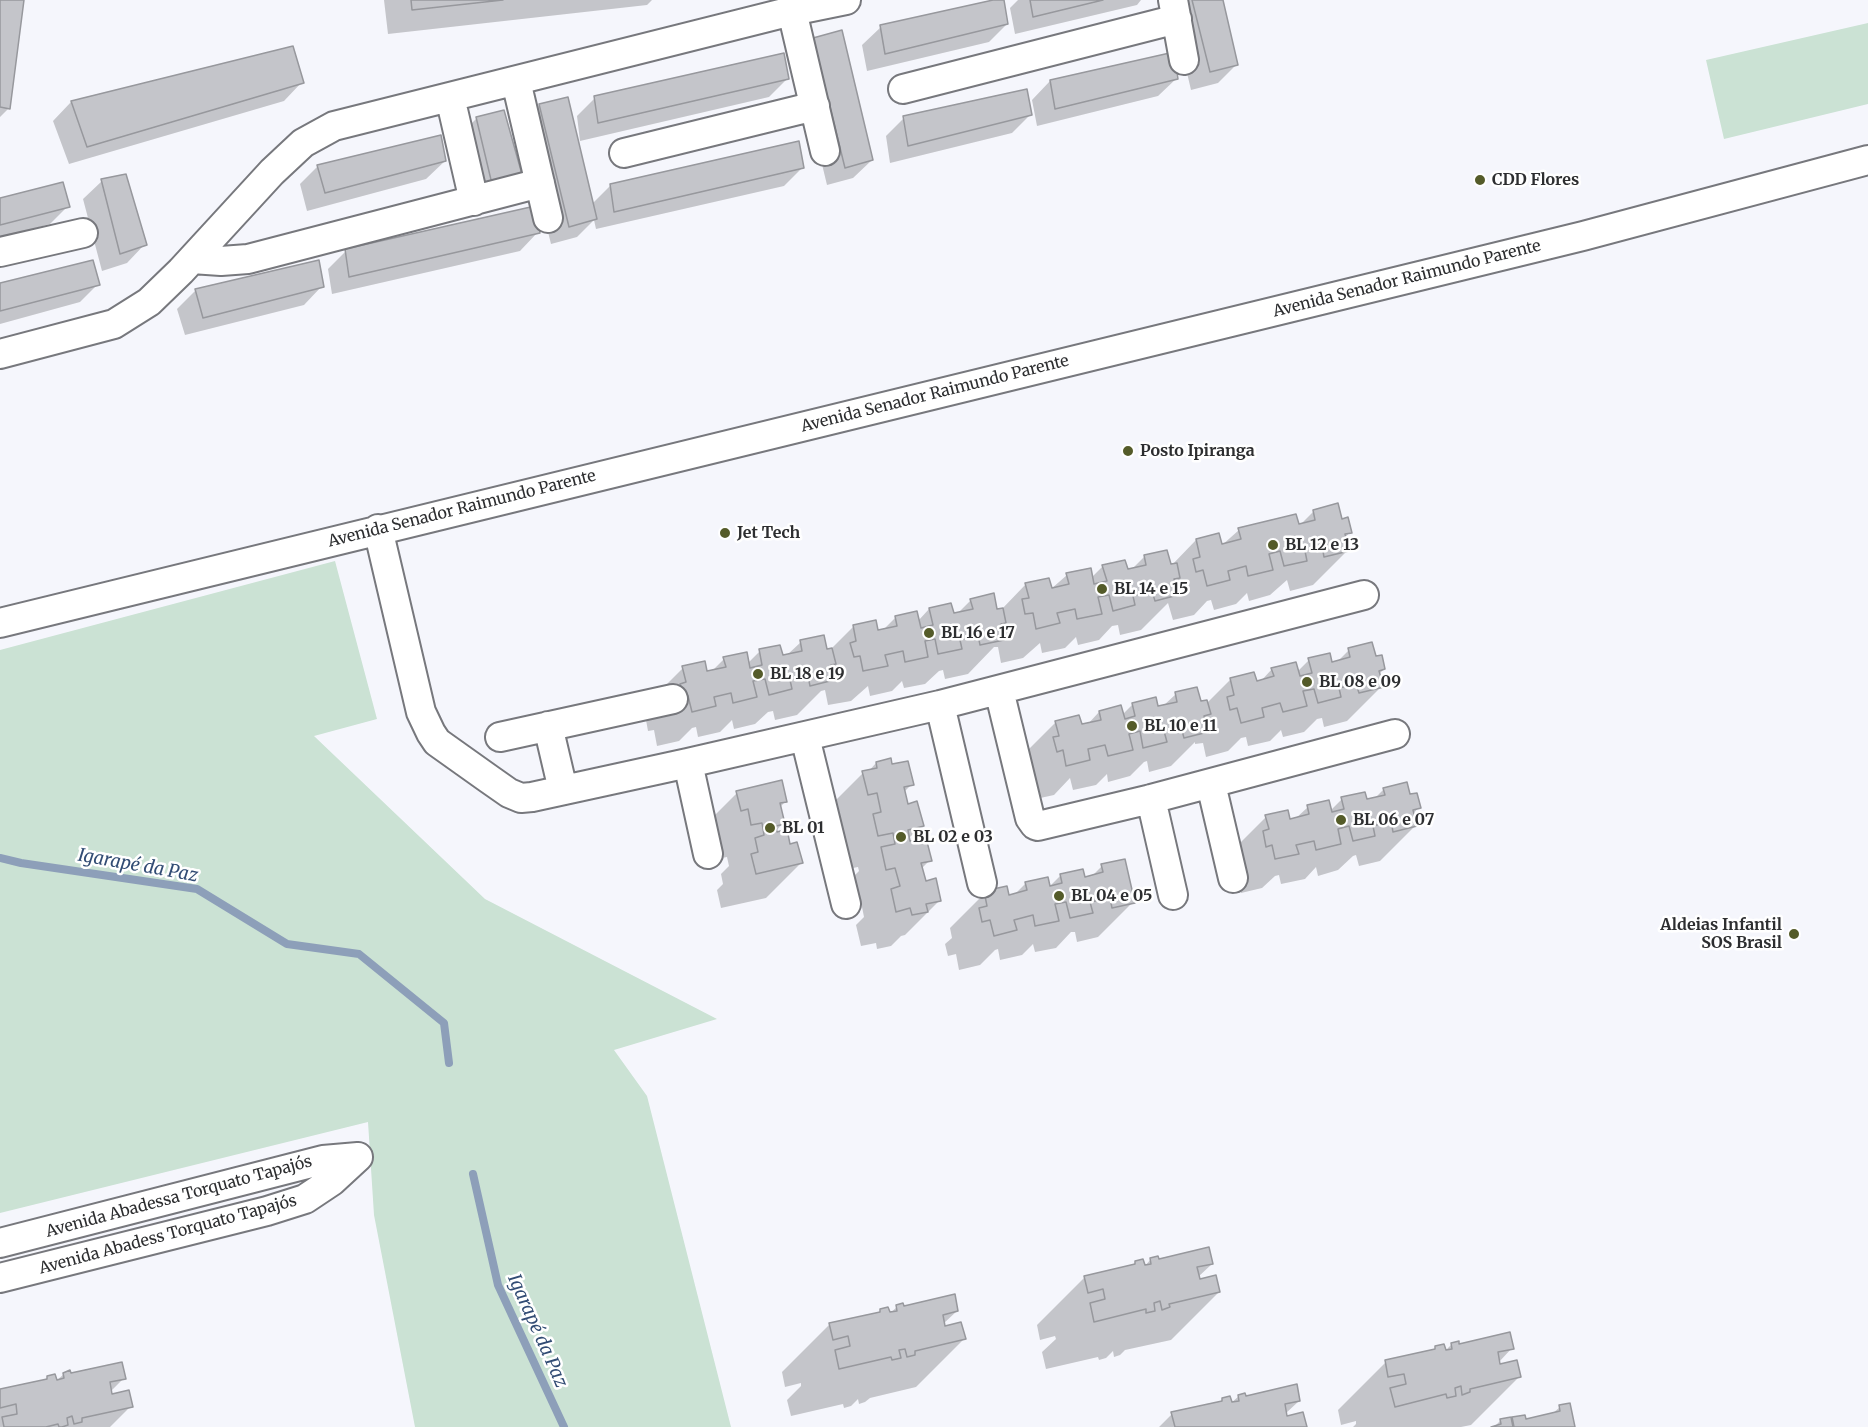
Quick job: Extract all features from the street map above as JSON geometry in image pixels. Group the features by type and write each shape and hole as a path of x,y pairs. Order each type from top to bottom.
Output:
{"street":[{"path":"0,354 114,324 149,302 272,172 303,143 334,126 792,11 846,0"},
{"path":"903,89 1175,9 1184,60"},
{"path":"792,11 825,151"},
{"path":"516,81 548,218"},
{"path":"450,97 474,201"},
{"path":"624,153 814,106"},
{"name":"Avenida Senador Raimundo Parente","path":"0,623 1583,236 1868,160"},
{"path":"192,259 221,261 248,259 540,183"},
{"path":"0,252 83,233"},
{"path":"378,529 421,712 431,733 437,742 509,794 521,798 688,763 940,705 1364,595"},
{"path":"999,690 1030,818 1035,825 1042,826 1151,800 1395,734"},
{"path":"500,737 673,699"},
{"path":"940,705 982,883"},
{"path":"548,726 564,790"},
{"path":"805,737 846,904"},
{"path":"688,763 708,854"},
{"path":"1211,784 1233,878"},
{"path":"1151,800 1173,895"},
{"name":"Avenida Abadessa Torquato Tapajós","path":"0,1243 323,1160 358,1157"},
{"name":"Avenida Abadess Torquato Tapajós","path":"0,1278 286,1205 305,1198 332,1181 358,1157"}],"green space":[{"path":"1868,23 1868,104 1724,139 1706,60"},
{"path":"335,561 377,719 314,736 485,899 717,1019 614,1050 647,1096 731,1427 415,1427 374,1215 368,1122 0,1213 0,650"}],"building":[{"path":"0,0 24,0 10,109 0,107"},
{"path":"411,0 503,0 412,10"},
{"path":"993,0 1004,0 1008,24 885,54 880,25"},
{"path":"1030,0 1103,0 1033,17"},
{"path":"1192,0 1223,0 1238,65 1210,72"},
{"path":"842,30 873,160 845,168 813,38"},
{"path":"293,46 304,83 87,147 71,101"},
{"path":"1174,52 1178,79 1055,109 1050,80"},
{"path":"784,53 789,79 598,123 594,96"},
{"path":"1027,89 1032,115 908,146 903,116"},
{"path":"568,97 597,219 569,227 539,104"},
{"path":"504,110 523,178 492,184 476,117"},
{"path":"441,135 446,161 325,193 317,165"},
{"path":"799,141 804,168 614,212 610,184"},
{"path":"126,174 147,245 120,254 101,179"},
{"path":"63,182 70,207 0,225 0,198"},
{"path":"535,206 540,233 349,277 345,249"},
{"path":"93,260 100,285 0,311 0,283"},
{"path":"319,260 324,287 203,318 195,289"},
{"name":"BL 12 e 13","path":"1338,503 1342,519 1348,517 1352,533 1345,534 1349,551 1324,557 1322,546 1305,551 1307,561 1284,566 1280,551 1269,554 1273,570 1248,576 1246,566 1228,571 1230,580 1207,586 1203,570 1196,572 1193,559 1200,557 1196,539 1219,533 1222,544 1241,539 1238,528 1296,514 1299,524 1315,520 1313,510"},
{"name":"BL 14 e 15","path":"1167,550 1171,564 1177,563 1180,578 1174,579 1178,595 1155,601 1152,591 1133,596 1135,605 1113,611 1109,595 1098,597 1102,614 1077,619 1075,609 1057,613 1060,623 1036,629 1033,613 1025,614 1022,599 1029,598 1025,583 1049,578 1052,588 1069,584 1066,573 1091,568 1094,584 1107,581 1102,565 1125,560 1128,569 1146,565 1144,555"},
{"name":"BL 16 e 17","path":"994,593 997,609 1003,608 1006,623 1001,624 1004,640 980,645 978,635 960,640 962,649 938,654 935,639 925,641 928,657 905,662 903,651 885,655 888,666 863,671 860,656 854,657 850,643 856,641 853,625 876,620 878,630 897,626 895,616 917,611 921,628 933,625 929,608 951,603 954,613 973,609 970,599"},
{"name":"BL 18 e 19","path":"824,635 827,649 832,648 836,664 831,665 834,680 810,686 808,676 790,680 792,689 769,695 765,679 753,681 757,697 733,703 731,693 714,697 716,706 692,712 688,696 683,697 680,684 686,682 682,666 705,661 707,671 726,667 723,657 747,652 750,668 762,665 759,649 780,645 783,655 802,651 800,640"},
{"name":"BL 08 e 09","path":"1372,642 1376,656 1382,655 1385,669 1379,671 1384,687 1359,693 1356,684 1339,688 1341,697 1318,703 1314,689 1303,691 1307,706 1283,712 1280,703 1262,708 1264,717 1241,723 1237,708 1230,710 1227,697 1234,695 1230,678 1254,672 1257,681 1274,676 1271,668 1296,662 1300,676 1312,673 1308,658 1330,653 1332,662 1350,657 1348,648"},
{"name":"BL 10 e 11","path":"1197,687 1201,701 1207,700 1211,714 1204,716 1208,732 1184,738 1181,727 1164,731 1167,742 1143,748 1140,731 1129,734 1133,750 1108,756 1105,745 1088,749 1090,760 1066,766 1063,750 1057,752 1053,737 1059,736 1055,721 1079,715 1082,724 1101,720 1099,711 1121,705 1125,719 1135,716 1132,703 1156,697 1158,706 1177,702 1175,692"},
{"name":"BL 02 e 03","path":"891,758 892,764 908,761 914,785 904,787 908,804 917,801 924,826 908,830 910,841 926,838 932,861 921,863 926,881 936,878 941,901 926,904 928,912 912,915 910,908 896,912 891,889 900,886 895,868 886,870 881,847 895,844 893,833 878,836 873,814 881,812 877,793 868,795 862,771 877,768 876,762"},
{"name":"BL 01","path":"782,780 787,802 780,803 785,824 776,826 777,832 787,829 790,844 797,842 803,863 756,874 751,854 758,852 755,838 764,835 762,823 751,825 748,809 741,811 736,791"},
{"name":"BL 06 e 07","path":"1407,782 1410,794 1417,793 1421,808 1413,810 1417,826 1393,832 1391,821 1373,826 1375,836 1353,841 1349,826 1338,829 1341,844 1316,850 1314,841 1296,845 1299,854 1275,859 1272,845 1266,847 1263,831 1269,829 1265,815 1288,810 1290,819 1309,814 1307,805 1329,800 1332,812 1344,809 1341,797 1365,792 1367,799 1385,795 1383,788"},
{"name":"BL 04 e 05","path":"1125,859 1135,903 1112,908 1110,898 1090,902 1093,913 1070,918 1066,902 1055,904 1059,921 1035,926 1033,915 1014,920 1017,930 994,936 990,920 982,922 979,908 987,906 984,891 1007,886 1009,895 1027,890 1025,882 1048,877 1050,886 1062,883 1060,874 1083,869 1085,877 1103,872 1101,864"},
{"path":"1209,1247 1213,1264 1197,1267 1200,1279 1216,1275 1220,1292 1169,1304 1170,1307 1162,1310 1160,1301 1154,1303 1155,1311 1146,1313 1146,1309 1094,1322 1090,1303 1105,1299 1103,1289 1088,1293 1084,1276 1135,1264 1135,1261 1143,1259 1145,1265 1151,1264 1150,1258 1158,1256 1159,1259"},
{"path":"955,1294 958,1311 943,1315 945,1326 961,1322 966,1339 915,1351 915,1355 907,1357 905,1349 899,1350 901,1358 892,1360 891,1357 839,1369 835,1350 850,1346 848,1336 833,1340 829,1323 880,1312 880,1309 888,1307 890,1312 897,1311 896,1305 903,1303 904,1306"},
{"path":"1510,1332 1514,1349 1498,1352 1500,1364 1517,1360 1521,1377 1470,1389 1470,1392 1462,1395 1461,1386 1455,1388 1456,1396 1447,1398 1446,1394 1395,1407 1390,1388 1406,1384 1404,1374 1388,1377 1385,1360 1435,1349 1435,1346 1444,1344 1446,1350 1452,1349 1451,1343 1459,1341 1459,1344"},
{"path":"122,1362 126,1379 110,1382 112,1394 129,1390 133,1407 82,1418 82,1422 74,1424 72,1416 67,1418 68,1425 62,1427 58,1424 46,1427 4,1427 2,1417 17,1414 16,1404 0,1408 0,1389 47,1379 47,1376 55,1374 57,1380 64,1378 63,1373 70,1370 71,1373"},
{"path":"1297,1384 1300,1401 1285,1404 1287,1416 1303,1412 1307,1427 1175,1427 1171,1412 1222,1401 1222,1398 1230,1396 1232,1402 1239,1401 1238,1395 1245,1393 1246,1396"},
{"path":"1570,1403 1575,1427 1514,1427 1512,1417 1525,1415 1526,1419 1560,1411 1559,1405"},
{"path":"1511,1417 1513,1427 1491,1427 1501,1424 1500,1419"}],"waterway":[{"name":"Igarapé da Paz","path":"0,858 197,889 287,944 359,954 444,1023 449,1063"},
{"name":"Igarapé da Paz","path":"473,1174 498,1285 564,1427"}],"place":[{"name":"CDD Flores","path":"1480,180"},
{"name":"Posto Ipiranga","path":"1128,451"},
{"name":"Jet Tech","path":"725,533"},
{"name":"BL 12 e 13","path":"1273,545"},
{"name":"BL 14 e 15","path":"1102,589"},
{"name":"BL 16 e 17","path":"929,633"},
{"name":"BL 18 e 19","path":"758,674"},
{"name":"BL 08 e 09","path":"1307,682"},
{"name":"BL 10 e 11","path":"1132,726"},
{"name":"BL 06 e 07","path":"1341,820"},
{"name":"BL 01","path":"770,828"},
{"name":"BL 02 e 03","path":"901,837"},
{"name":"BL 04 e 05","path":"1059,896"},
{"name":"Aldeias Infantil SOS Brasil","path":"1794,934"}]}
